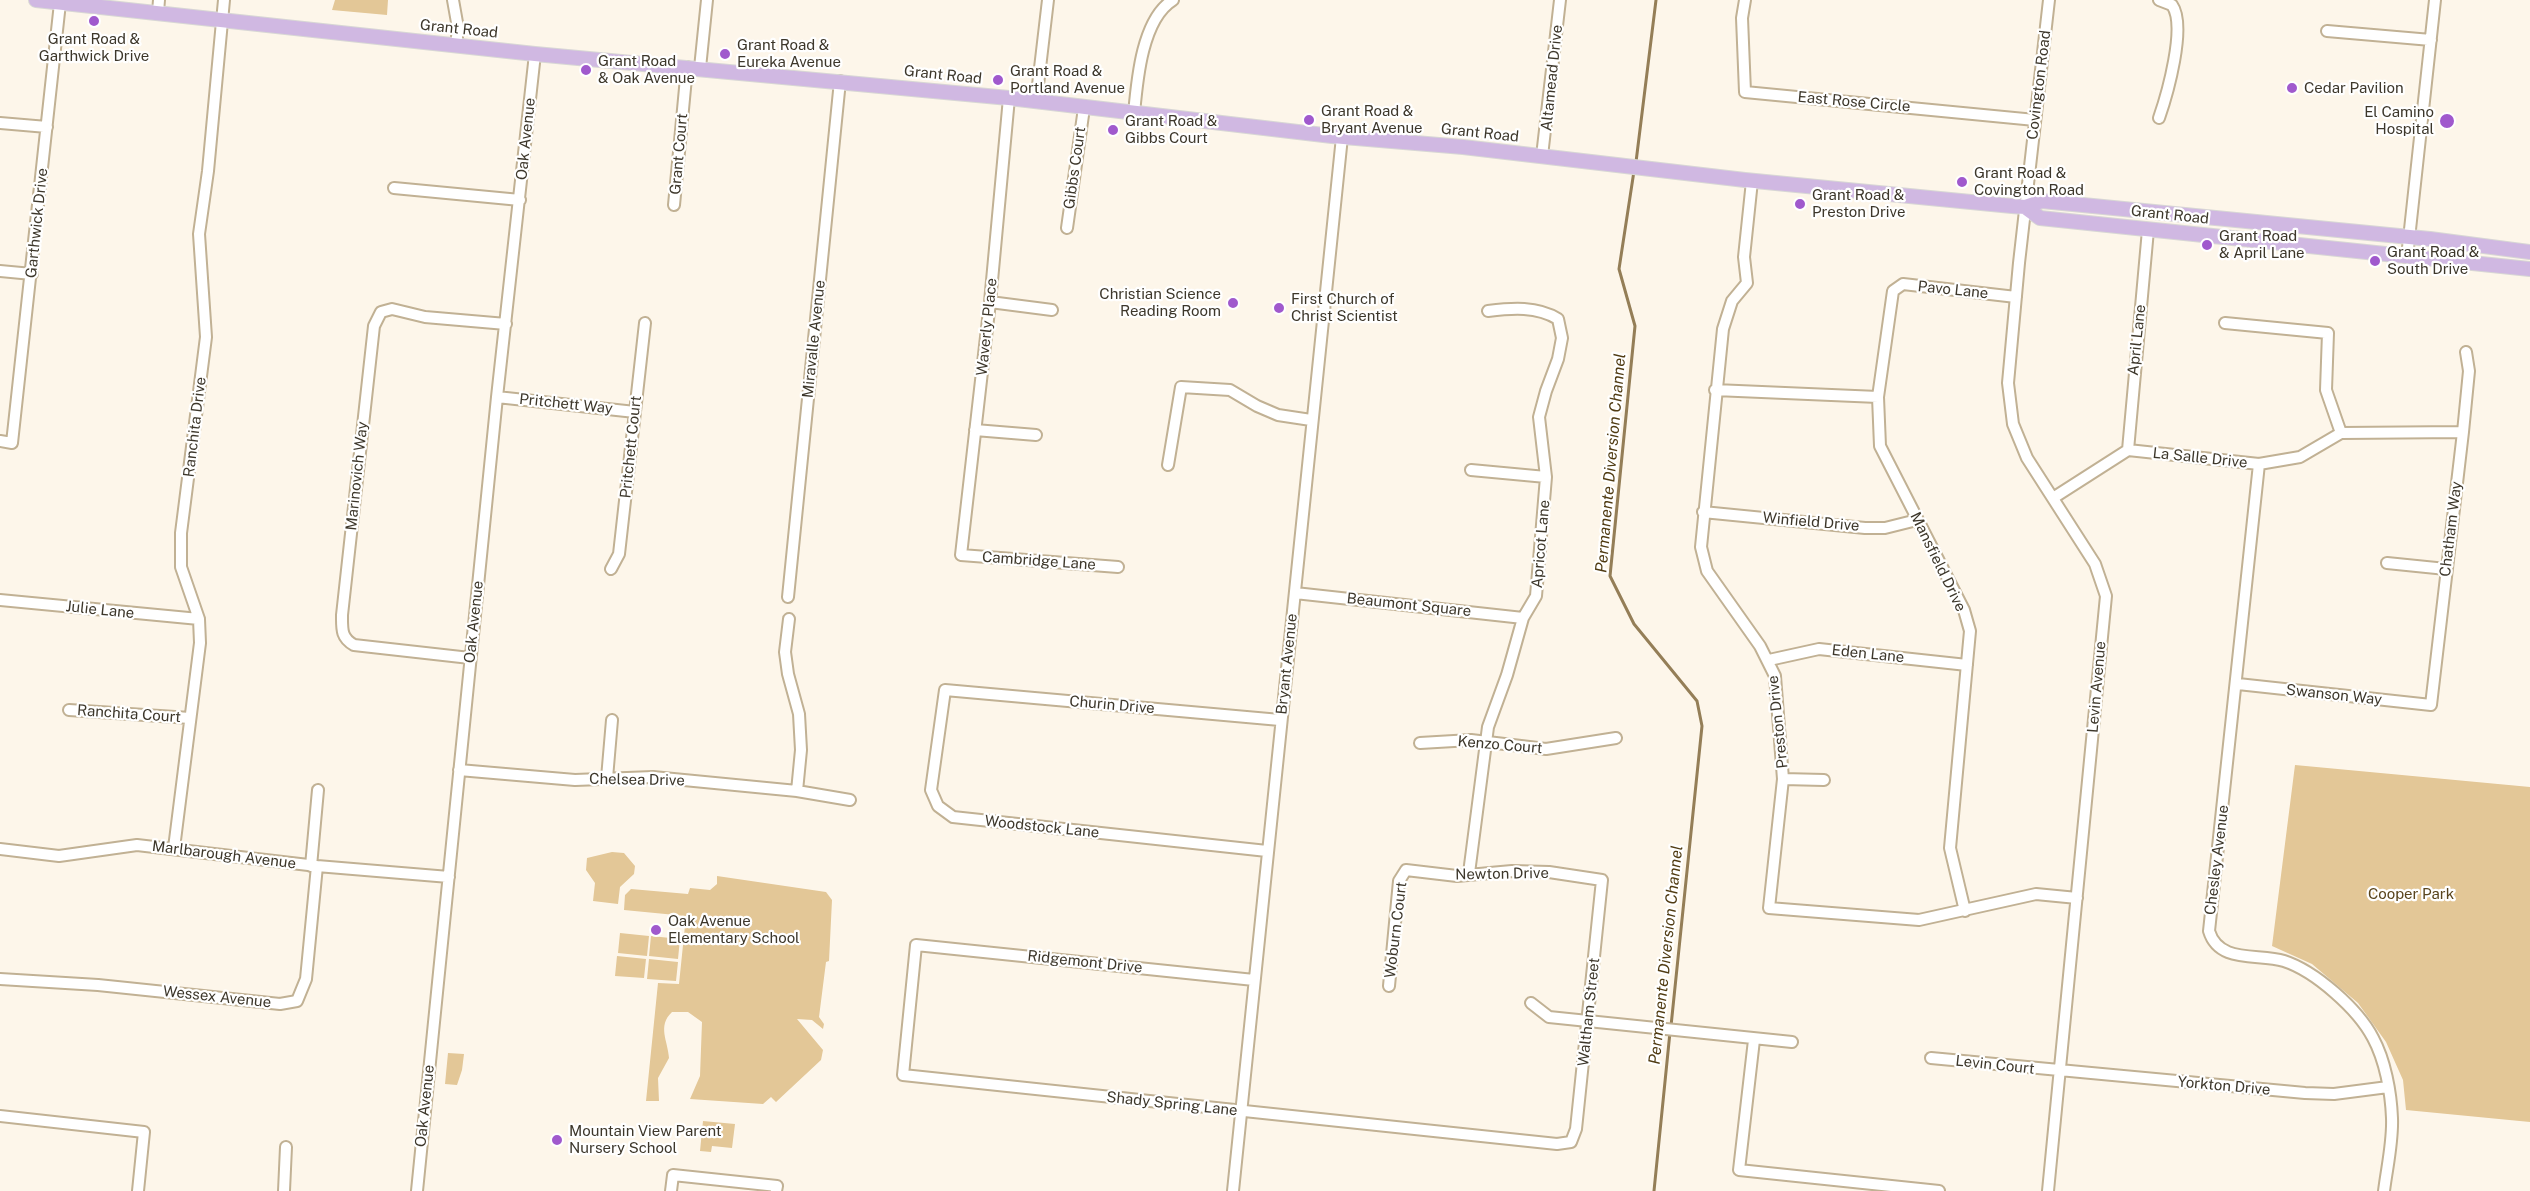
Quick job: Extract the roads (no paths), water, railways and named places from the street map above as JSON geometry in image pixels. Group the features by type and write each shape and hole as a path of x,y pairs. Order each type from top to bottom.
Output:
{"main road":[{"name":"Grant Road","path":"36,0 60,3 158,6 223,19 456,46 840,81 1341,138 1542,156 1752,181 2025,207 2042,201 2410,237 2530,252"},
{"name":"Grant Road","path":"2025,207 2040,218 2530,270"}],"street":[{"path":"453,0 458,28 456,46"},
{"name":"Grant Court","path":"674,205 694,67 707,0"},
{"path":"1036,102 1048,0"},
{"path":"1134,114 1149,30 1163,6 1173,0"},
{"name":"Altamead Drive","path":"1542,156 1560,0"},
{"name":"East Rose Circle","path":"1745,0 1742,18 1745,92 2035,120"},
{"name":"Covington Road","path":"2025,207 2049,0"},
{"path":"2159,0 2172,5 2177,22 2170,88 2159,118"},
{"path":"2407,257 2435,0"},
{"name":"Ranchita Drive","path":"174,848 200,643 200,619 182,567 181,533 206,337 199,234 224,1"},
{"name":"Garthwick Drive","path":"0,441 12,443 60,3"},
{"path":"2327,31 2431,40"},
{"name":"Oak Avenue","path":"417,1191 497,397 535,54"},
{"name":"Miravalle Avenue","path":"788,597 840,81"},
{"name":"Waverly Place","path":"961,555 990,302 1009,99"},
{"name":"Gibbs Court","path":"1067,228 1083,108"},
{"path":"0,123 47,128"},
{"name":"Bryant Avenue","path":"1233,1191 1341,138"},
{"name":"Preston Drive","path":"1752,181 1744,257 1747,283 1732,301 1723,330 1715,390 1701,547 1707,571 1769,660 1775,676 1783,779 1769,908 1919,920 2036,894 2077,898"},
{"path":"394,188 520,200"},
{"name":"Levin Avenue","path":"2025,207 2008,383 2013,424 2027,458 2095,564 2106,596 2048,1191"},
{"name":"April Lane","path":"2128,450 2148,230"},
{"path":"0,271 32,274"},
{"name":"Pavo Lane","path":"1893,291 1903,284 2016,297"},
{"name":"Mansfield Drive","path":"1893,291 1878,397 1880,446 1964,610 1970,631 1950,848 1965,911"},
{"path":"990,302 1052,310"},
{"name":"Apricot Lane","path":"1469,873 1485,741 1523,618 1536,596 1546,477 1539,417 1558,359 1562,338 1558,319 1545,311 1508,308 1488,311"},
{"name":"Marinovich Way","path":"470,658 354,645 346,641 341,632 342,615 374,326 377,317 381,312 392,309 425,317 506,324"},
{"name":"Pritchett Court","path":"611,569 619,554 645,323"},
{"path":"2225,323 2328,333 2326,390 2341,433"},
{"name":"Chatham Way","path":"2431,705 2463,432 2469,371 2466,352"},
{"path":"1168,465 1180,387 1230,390 1278,415 1311,420"},
{"path":"1715,390 1878,397"},
{"name":"Pritchett Way","path":"497,397 635,412"},
{"path":"975,430 1036,435"},
{"name":"La Salle Drive","path":"2128,450 2259,464 2300,457 2341,433 2463,432"},
{"path":"2053,498 2128,450"},
{"name":"Chesley Avenue","path":"2259,464 2238,684 2209,931 2217,946 2231,954 2283,961 2322,981 2346,1003 2373,1037 2388,1087 2392,1122 2385,1191"},
{"path":"1471,470 1546,477"},
{"name":"Winfield Drive","path":"1703,512 1865,528 1885,528 1917,520"},
{"name":"Cambridge Lane","path":"961,555 1118,567"},
{"path":"2387,563 2446,569"},
{"name":"Beaumont Square","path":"1294,593 1523,618"},
{"name":"Julie Lane","path":"0,600 200,619"},
{"path":"789,619 785,652 788,675 799,714 801,750 797,791"},
{"name":"Eden Lane","path":"1769,660 1820,649 1967,665"},
{"name":"Swanson Way","path":"2238,684 2431,705"},
{"name":"Churin Drive","path":"945,690 1280,720"},
{"name":"Woodstock Lane","path":"945,690 931,790 938,807 953,817 1267,851"},
{"name":"Ranchita Court","path":"69,710 190,718"},
{"path":"608,778 612,720"},
{"name":"Kenzo Court","path":"1420,743 1485,741 1546,749 1616,738"},
{"name":"Chelsea Drive","path":"459,770 575,780 653,777 797,791 850,800"},
{"path":"1783,779 1824,780"},
{"path":"314,866 318,790"},
{"name":"Marlbarough Avenue","path":"0,849 59,856 137,845 314,866 449,877"},
{"name":"Wessex Avenue","path":"0,978 98,985 280,1004 297,1000 306,979 314,866"},
{"name":"Newton Drive","path":"1402,874 1406,870 1457,876 1469,873 1549,872 1602,880"},
{"name":"Woburn Court","path":"1389,986 1398,890 1402,874"},
{"name":"Waltham Street","path":"1571,1142 1576,1130 1602,880"},
{"name":"Ridgemont Drive","path":"916,945 1254,980"},
{"name":"Shady Spring Lane","path":"916,945 903,1075 1557,1144 1571,1142"},
{"path":"1531,1004 1549,1017 1792,1042"},
{"path":"1755,1040 1739,1170 1939,1191"},
{"name":"Levin Court","path":"1931,1058 2060,1071"},
{"name":"Yorkton Drive","path":"2060,1071 2334,1095 2388,1087"},
{"path":"0,1116 144,1131 138,1191"},
{"path":"284,1191 286,1147"},
{"path":"671,1191 673,1175 777,1186 776,1191"}],"waterway":[{"name":"Permanente Diversion Channel","path":"1636,162 1656,0"},
{"name":"Permanente Diversion Channel","path":"1634,171 1619,269 1635,326 1610,576 1634,624 1697,701 1702,726 1671,1026"},
{"name":"Permanente Diversion Channel","path":"1654,1191 1670,1032"}],"place":[{"name":"Grant Road & Garthwick Drive","path":"94,21"},
{"name":"Grant Road & Eureka Avenue","path":"725,54"},
{"name":"Grant Road & Oak Avenue","path":"586,70"},
{"name":"Grant Road & Portland Avenue","path":"998,80"},
{"name":"Cedar Pavilion","path":"2292,88"},
{"name":"Grant Road & Bryant Avenue","path":"1309,120"},
{"name":"El Camino Hospital","path":"2447,121"},
{"name":"Grant Road & Gibbs Court","path":"1113,130"},
{"name":"Grant Road & Covington Road","path":"1962,182"},
{"name":"Grant Road & Preston Drive","path":"1800,204"},
{"name":"Grant Road & April Lane","path":"2207,245"},
{"name":"Grant Road & South Drive","path":"2375,261"},
{"name":"Christian Science Reading Room","path":"1233,303"},
{"name":"First Church of Christ Scientist","path":"1279,308"},
{"name":"Oak Avenue Elementary School","path":"656,930"},
{"name":"Mountain View Parent Nursery School","path":"557,1140"}],"park label":[{"name":"Cooper Park","path":"2411,894"}]}
